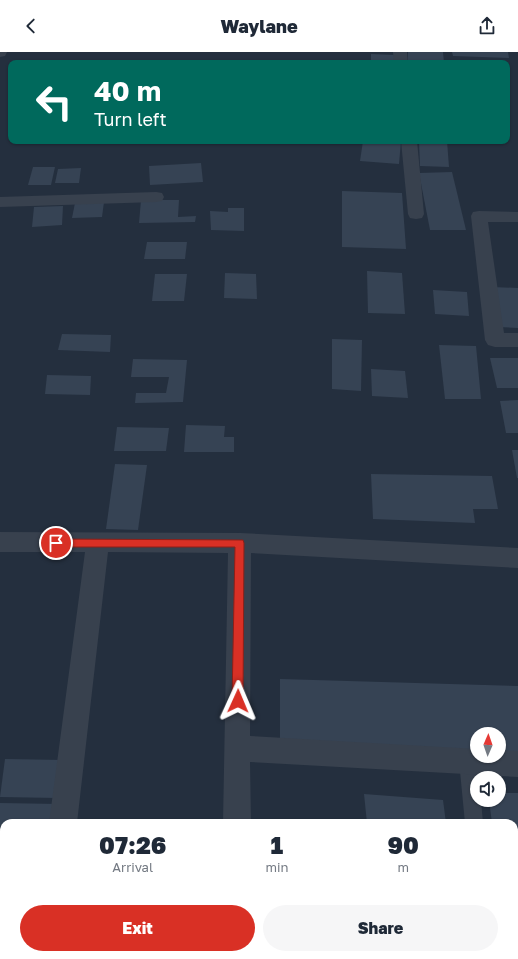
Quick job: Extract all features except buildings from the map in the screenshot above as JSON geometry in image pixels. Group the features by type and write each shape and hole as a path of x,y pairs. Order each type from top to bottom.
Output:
{"street":[{"path":"409,144 416,214"},
{"path":"0,202 156,197"},
{"path":"518,217 479,216 495,340 518,340"},
{"path":"0,542 240,543 518,558"},
{"path":"63,819 98,543"},
{"path":"237,819 240,543"},
{"path":"237,748 518,764"}],"lane":[{"path":"468,761 474,819"}],"route":[{"path":"56,543 240,543 238,701"}]}
